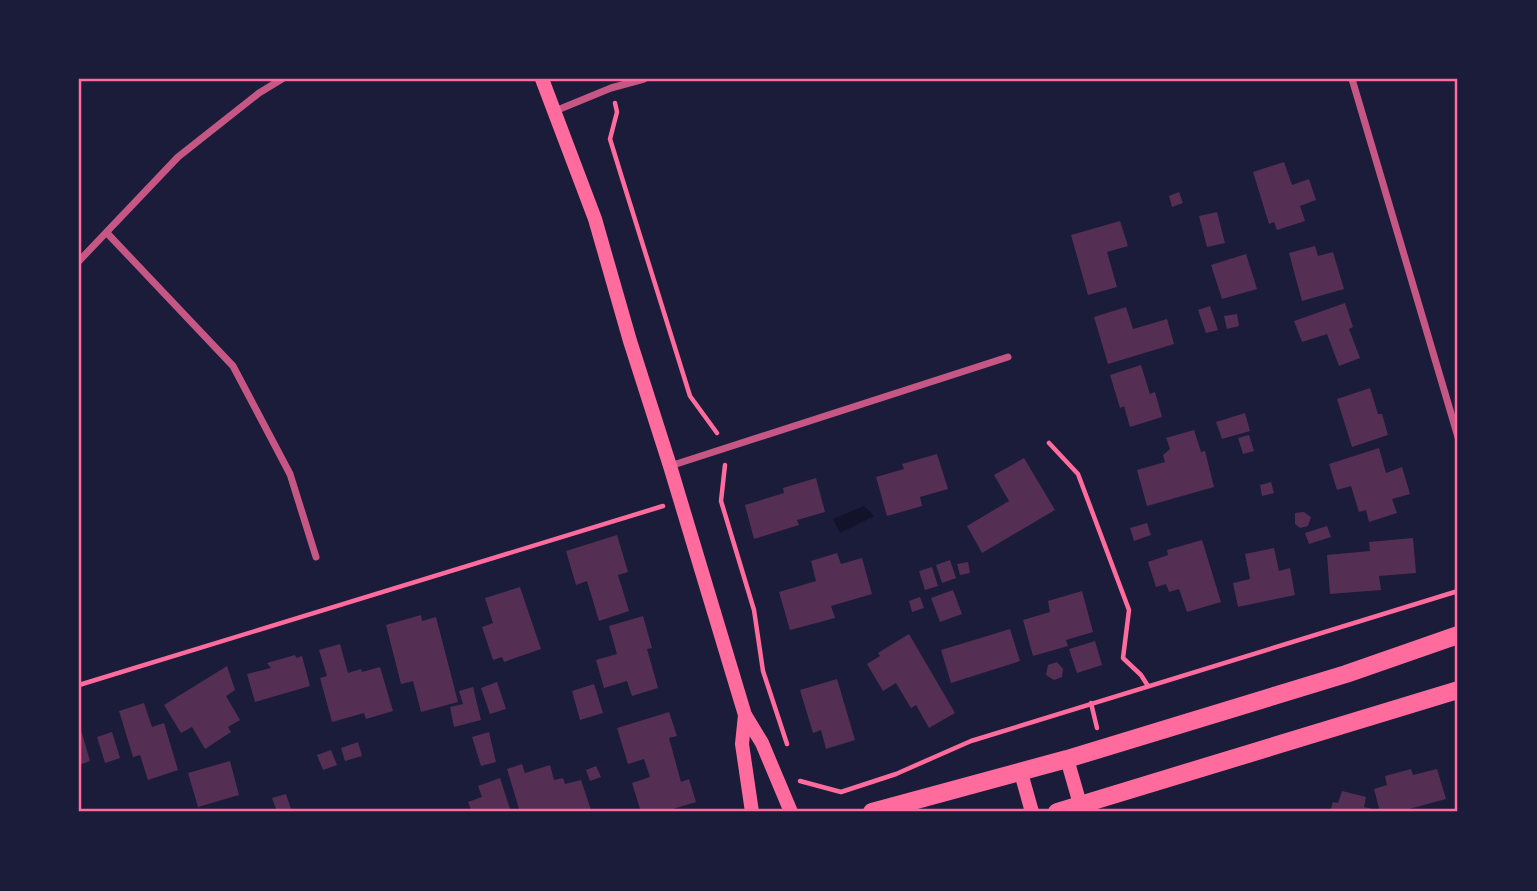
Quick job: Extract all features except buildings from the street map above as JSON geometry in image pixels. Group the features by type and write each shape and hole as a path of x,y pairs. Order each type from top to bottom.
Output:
{"main road":[{"path":"542,79 595,219 745,715 762,743 791,812"},
{"path":"872,812 1021,773 1346,674 1458,635"},
{"path":"1057,812 1080,808 1458,690"},
{"path":"745,715 742,744 752,812"},
{"path":"1067,759 1080,808"},
{"path":"1021,773 1032,812"}],"street":[{"path":"79,261 178,157 259,93 282,79"},
{"path":"555,111 611,88 644,79"},
{"path":"1352,79 1458,437"},
{"path":"107,233 233,366 290,474 316,557"},
{"path":"670,466 1008,357"}],"path":[{"path":"611,88 617,112 610,139 690,396 717,432 726,470 721,501 754,610 763,671 788,744"},
{"path":"1049,443 1078,474 1129,610 1123,658 1141,675 1148,686"},
{"path":"79,685 681,501"},
{"path":"796,769 800,781 841,792 896,774 971,741 1458,591"}],"shaded area":[{"path":"864,506 874,516 840,533 833,519"}]}
